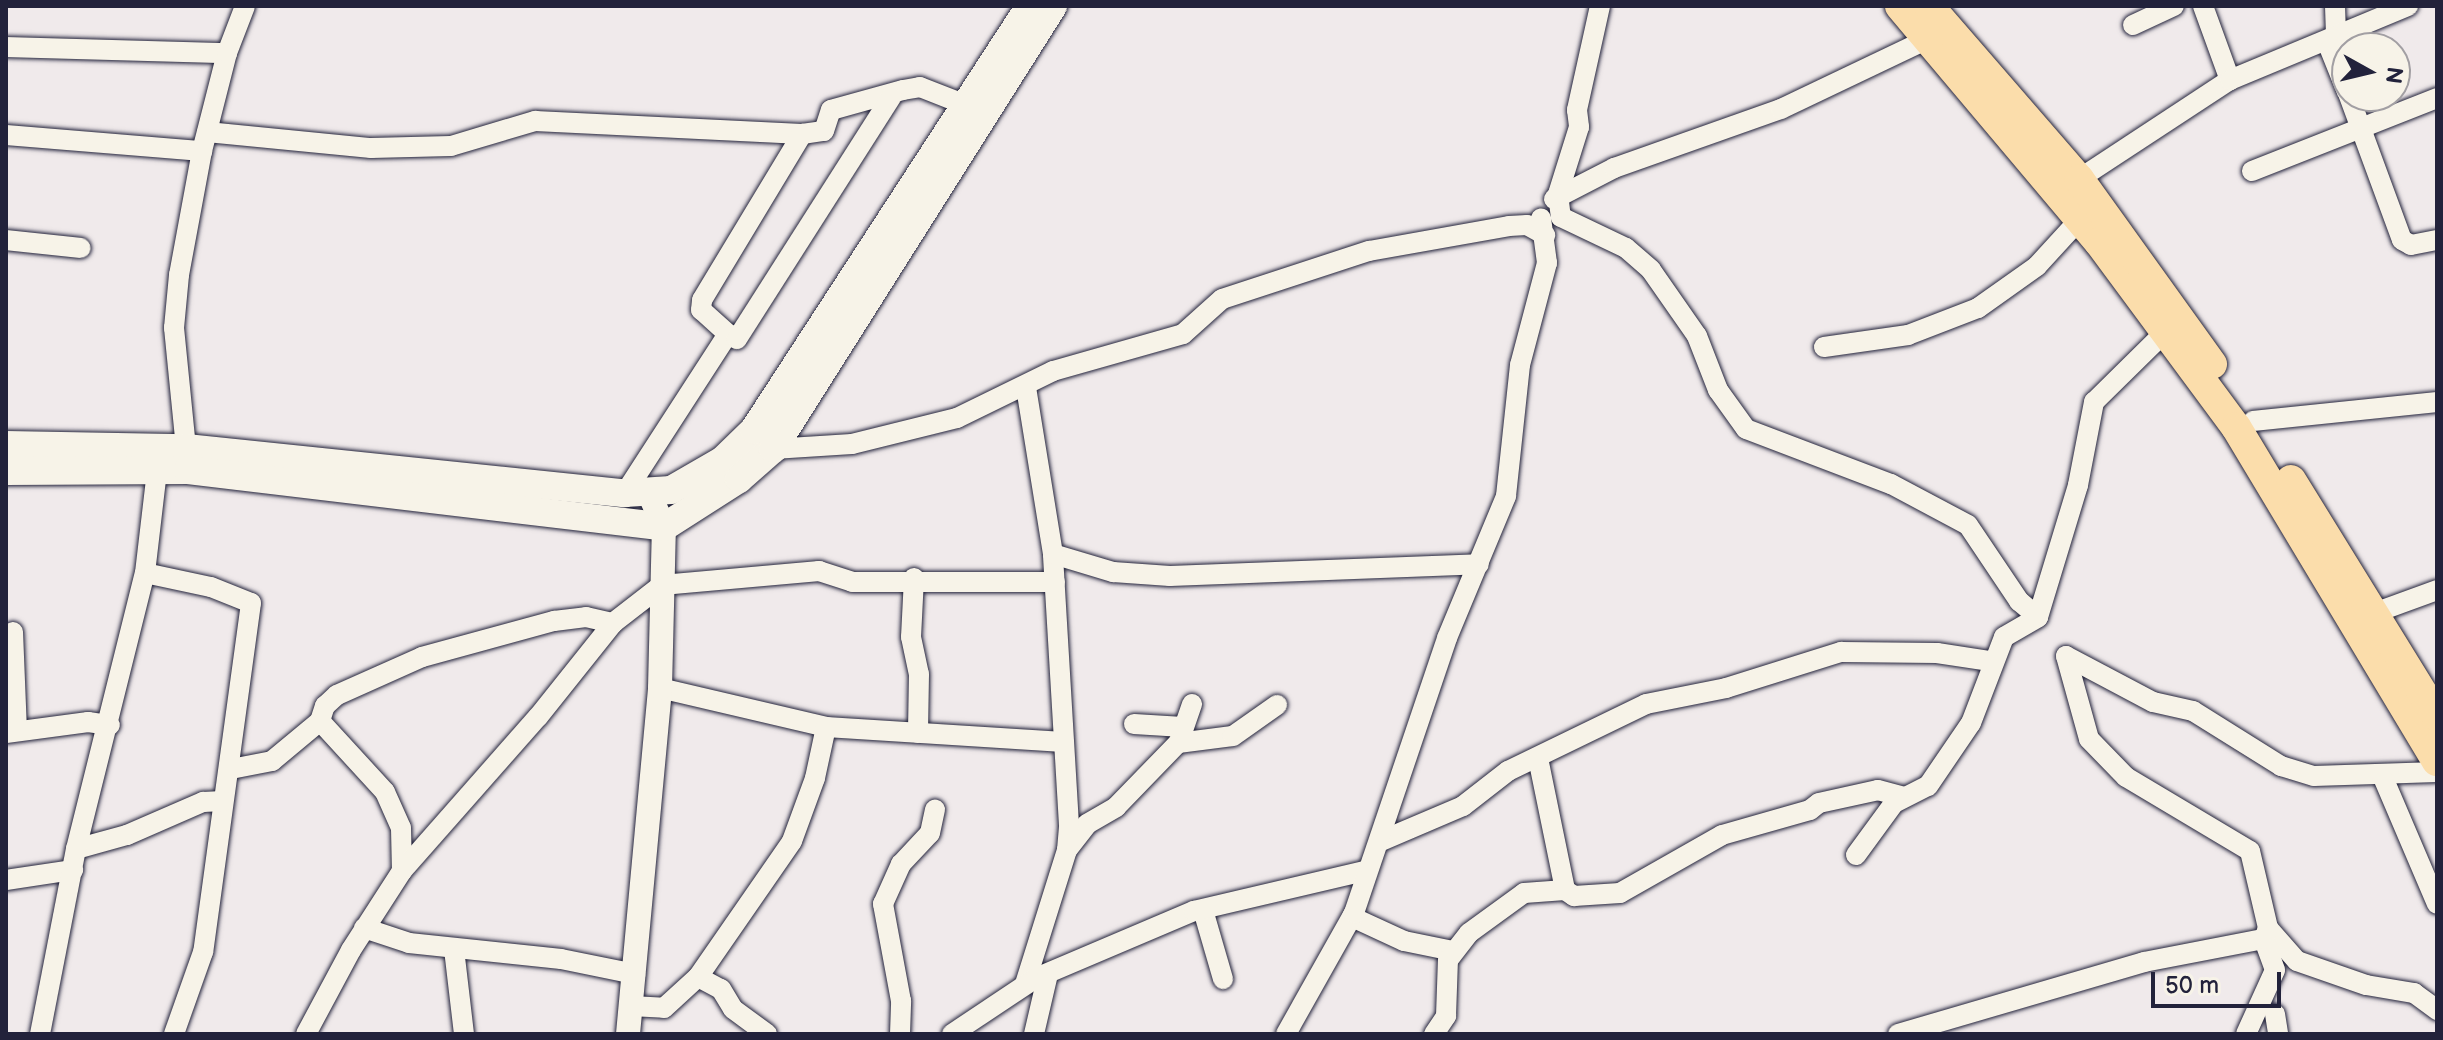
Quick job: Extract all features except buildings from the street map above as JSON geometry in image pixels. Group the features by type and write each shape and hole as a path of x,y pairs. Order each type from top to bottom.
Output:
{"main road":[{"path":"6,445 186,448 638,494 701,476 754,430 1030,6"},
{"path":"6,471 188,470 664,527 739,479 773,449 1053,6"},
{"path":"1900,6 2080,219 2236,427 2437,761"},
{"path":"1929,6 2079,179 2161,286 2377,612 2437,716"}],"street":[{"path":"186,448 174,328 205,142 227,53 245,6"},
{"path":"1286,1034 1352,917 1365,885 1364,871 1381,841 1447,638 1506,496 1520,365 1547,263 1538,226 1558,194 1579,127 1577,110 1600,6"},
{"path":"2133,25 2174,6"},
{"path":"2203,6 2230,80"},
{"path":"2333,32 2335,6"},
{"path":"2350,32 2408,6"},
{"path":"1558,194 1614,168 1781,109 1928,39"},
{"path":"2079,179 2230,80 2331,40"},
{"path":"6,47 227,53"},
{"path":"6,135 371,148 451,146 535,121 802,134 824,131 831,110 891,97 920,87 966,105"},
{"path":"802,134 702,300 701,310 737,339 891,97"},
{"path":"2252,171 2360,125 2437,98"},
{"path":"2355,112 2402,240 2411,245 2437,240"},
{"path":"1558,194 1561,217 1626,248 1651,270 1697,336 1718,390 1746,429 1891,484 1968,525 2019,601 2038,617"},
{"path":"1824,347 1908,335 1978,308 2037,266 2080,219"},
{"path":"773,449 892,437 957,418 1026,388 1053,371 1183,334 1222,299 1294,275 1420,239 1538,226"},
{"path":"6,240 81,248"},
{"path":"1856,855 1878,822 1904,797 1928,786 1971,723 1990,661 2004,637 2021,631 2038,617 2078,485 2094,402 2165,332"},
{"path":"628,1034 660,688 664,527 638,494 728,334"},
{"path":"1025,984 1067,850 1053,554 1026,388"},
{"path":"2253,421 2437,402"},
{"path":"40,1034 74,860 110,725 145,573 157,471"},
{"path":"1053,554 1113,572 1170,576 1479,564"},
{"path":"306,1034 364,928 402,871 538,717 613,623 662,585 819,571 852,582 914,578 1055,582"},
{"path":"145,573 211,587 251,603 231,769 223,801 203,952 174,1034"},
{"path":"914,578 918,733"},
{"path":"2377,612 2437,590"},
{"path":"231,769 272,761 320,721 325,706 337,695 445,649 554,621 586,617 613,623"},
{"path":"13,632 12,732 88,722 110,725"},
{"path":"1381,841 1463,806 1508,771 1646,704 1726,688 1841,652 1937,653 1990,661"},
{"path":"2246,1034 2275,970 2250,851 2126,777 2089,739 2066,656 2153,702 2193,711 2281,766 2314,776 2437,772"},
{"path":"660,688 826,727 1064,742"},
{"path":"1067,850 1087,824 1116,807 1180,735 1192,704"},
{"path":"1134,724 1180,735 1233,736 1277,705"},
{"path":"320,721 385,792 401,828 402,871"},
{"path":"631,1006 664,1008 698,977 792,841 815,778 826,727"},
{"path":"1538,758 1565,890"},
{"path":"2382,775 2437,904"},
{"path":"1434,1034 1446,1016 1448,960 1453,951 1469,933 1524,893 1565,890 1574,896 1620,893 1722,835 1767,825 1819,803 1878,790 1904,797"},
{"path":"6,880 74,860 203,802 223,801"},
{"path":"900,1034 901,1001 883,904 901,864 930,833 935,810"},
{"path":"952,1034 1025,984 1203,910 1364,871"},
{"path":"1203,910 1223,979"},
{"path":"1352,917 1404,941 1453,951"},
{"path":"364,928 409,943 561,959 635,974"},
{"path":"2266,934 2297,961 2366,985 2414,993 2437,1010"},
{"path":"1898,1034 1923,1030 2144,962 2266,934"},
{"path":"454,949 464,1034"},
{"path":"1034,1034 1048,974"},
{"path":"698,977 721,989 733,1009 767,1034"}]}
